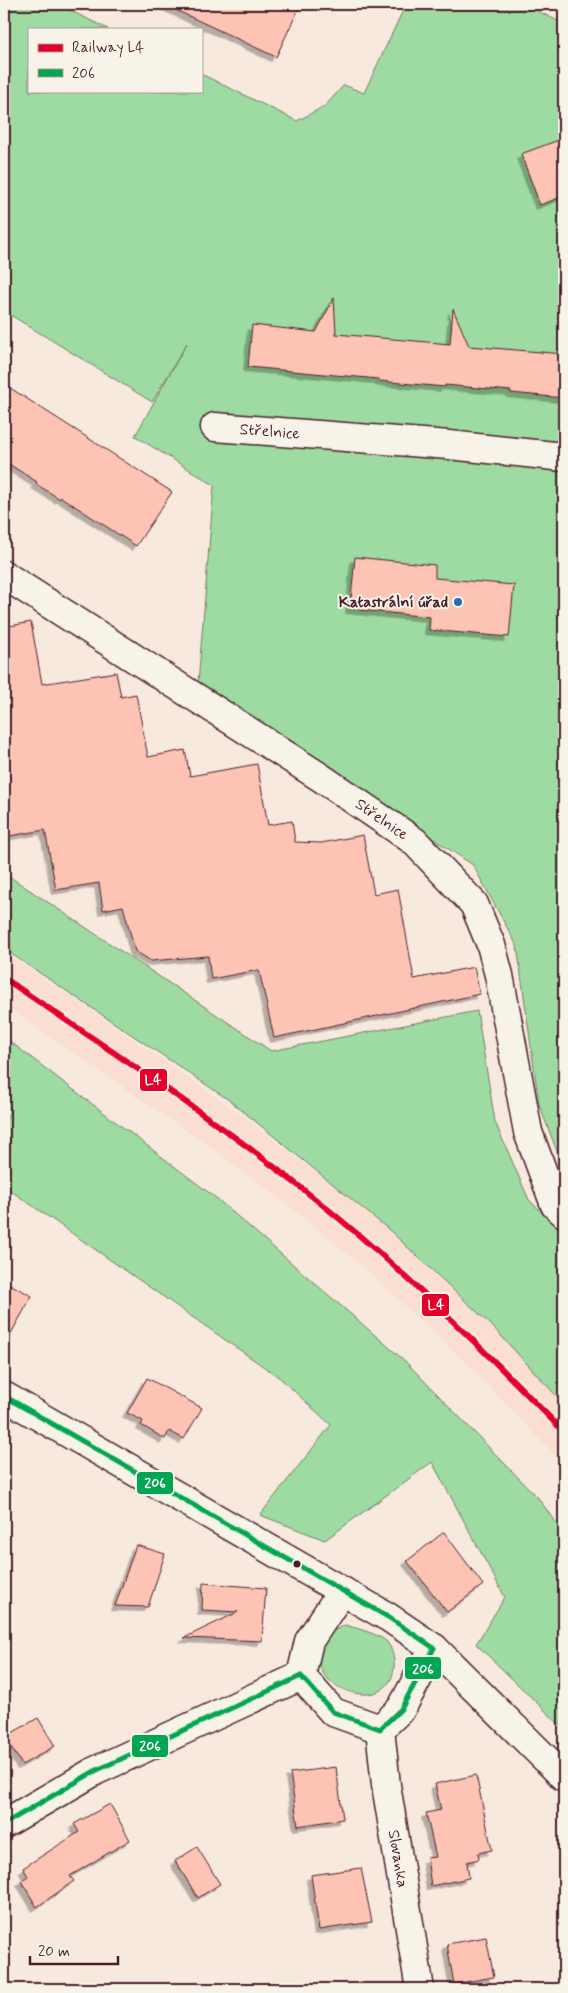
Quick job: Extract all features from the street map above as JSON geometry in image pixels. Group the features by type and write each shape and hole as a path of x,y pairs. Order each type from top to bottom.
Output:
{"street":[{"name":"Střelnice","path":"215,427 449,445 564,457"},
{"name":"Střelnice","path":"4,575 320,777 414,841 474,904 491,945 499,975 528,1132 555,1205 564,1213"},
{"path":"4,1396 342,1591 434,1648 564,1777"},
{"path":"301,1676 309,1641 342,1591"},
{"path":"301,1676 333,1712 380,1729 400,1709 434,1648"},
{"path":"4,1824 95,1771 301,1676"},
{"name":"Slovanka","path":"380,1729 386,1785 420,1989"}],"shaded area":[{"path":"4,952 239,1113 383,1226 493,1328 564,1400 564,1464 462,1359 354,1259 290,1207 213,1149 4,1005"}],"green space":[{"path":"4,4 57,4 106,28 28,28 28,92 202,92 202,74 297,121 325,106 344,85 364,93 406,4 523,4 564,24 564,1170 539,1104 517,946 473,865 198,684 214,485 135,436 187,343 152,402 4,311"},
{"path":"4,873 271,1051 477,1011 495,1122 529,1200 564,1233 564,1404 491,1325 388,1229 229,1100 4,949"},
{"path":"4,1037 216,1198 405,1361 539,1499 564,1535 564,1729 476,1644 505,1597 432,1462 325,1540 260,1515 331,1425 280,1378 4,1186 4,1125 10,1110 4,1107"},
{"path":"345,1625 373,1634 383,1639 389,1645 393,1654 394,1668 390,1681 382,1690 371,1694 346,1691 326,1677 320,1667 317,1648 327,1634"}],"building":[{"path":"163,4 301,4 276,57"},
{"path":"564,138 564,196 540,205 521,154"},
{"path":"334,298 336,334 450,344 453,309 469,346 564,354 564,398 511,393 511,391 379,381 379,379 248,367 252,325 316,332"},
{"path":"4,384 172,492 136,546 61,497 60,499 36,484 37,482 4,461"},
{"path":"355,557 435,565 435,578 514,585 509,637 429,630 430,617 350,609"},
{"path":"31,622 42,684 116,672 121,697 136,694 148,757 185,750 190,776 257,764 268,825 292,821 295,842 321,843 363,835 374,894 398,889 414,979 474,967 480,994 274,1038 259,970 211,979 208,956 151,961 135,951 123,906 103,910 99,883 56,890 45,830 4,837 4,627"},
{"path":"4,1281 32,1296 4,1346"},
{"path":"147,1378 202,1408 184,1439 169,1431 165,1439 141,1425 143,1421 127,1413"},
{"path":"444,1532 483,1585 447,1612 407,1561"},
{"path":"136,1545 165,1554 148,1607 115,1606"},
{"path":"203,1583 266,1588 262,1641 184,1638 238,1612 202,1610"},
{"path":"38,1718 55,1746 22,1765 5,1737"},
{"path":"336,1767 343,1819 298,1826 290,1773"},
{"path":"476,1775 492,1850 478,1853 479,1859 467,1862 469,1878 431,1886 427,1858 436,1857 426,1813 441,1810 435,1784"},
{"path":"110,1804 130,1840 70,1876 74,1881 37,1907 21,1881 28,1876 23,1868 79,1832 74,1824"},
{"path":"197,1847 220,1884 198,1898 175,1861"},
{"path":"361,1868 372,1922 319,1930 311,1875"},
{"path":"486,1937 494,1977 454,1984 447,1944"}],"rail line":[{"name":"L4","path":"4,978 194,1108 304,1190 438,1306 564,1432"}],"transit line":[{"name":"206","path":"4,1396 388,1617 434,1648 401,1709 380,1729 333,1712 301,1676"},
{"name":"206","path":"4,1824 95,1771 301,1676"}],"place":[{"name":"Katastrální úřad","path":"458,602"}]}
